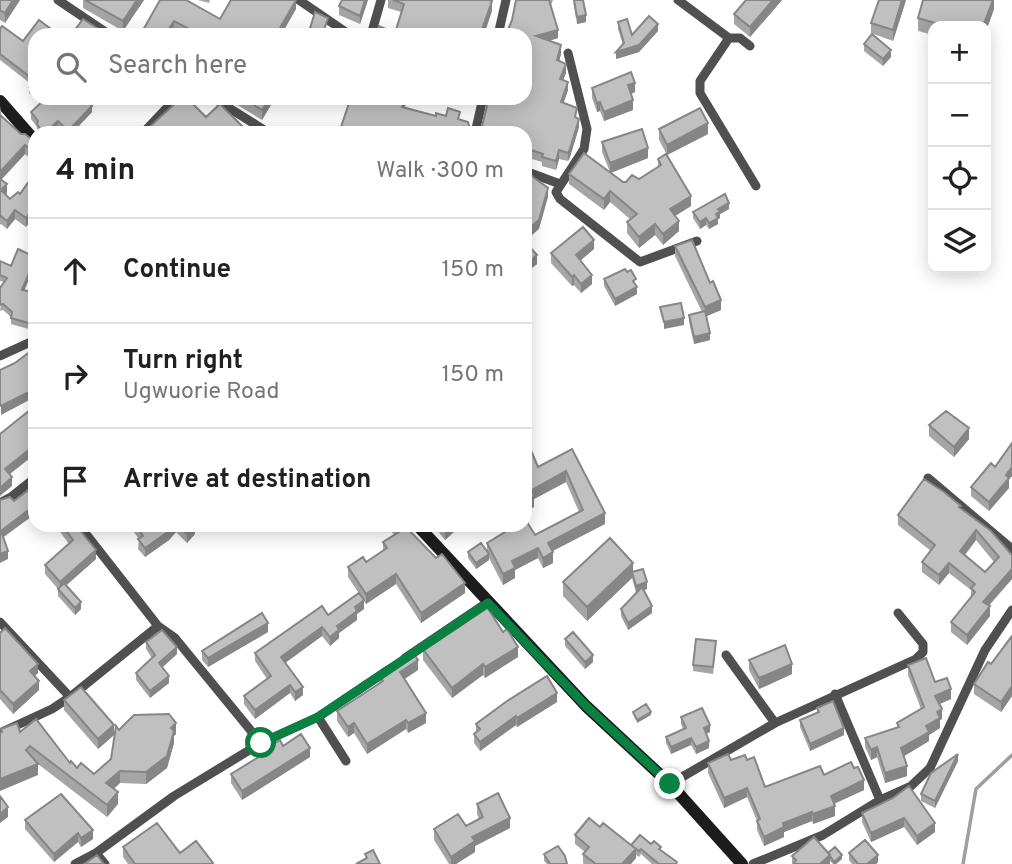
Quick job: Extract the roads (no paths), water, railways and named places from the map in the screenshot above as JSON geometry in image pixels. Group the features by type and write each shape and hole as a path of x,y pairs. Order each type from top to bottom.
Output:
{"street":[{"path":"58,0 100,28"},
{"path":"299,0 340,28"},
{"path":"373,28 381,0"},
{"path":"500,28 506,0"},
{"path":"678,0 729,37 740,38 750,46"},
{"path":"729,37 700,81 700,93 756,186"},
{"path":"568,53 587,129 583,149 556,192 559,199 640,262 696,241"},
{"path":"0,102 28,133"},
{"path":"150,126 169,105"},
{"path":"224,105 257,126"},
{"path":"477,126 481,105"},
{"path":"532,174 560,184"},
{"path":"0,356 28,343"},
{"path":"928,478 1012,549"},
{"path":"0,503 28,484"},
{"path":"84,532 158,626 175,638 261,743"},
{"path":"423,532 586,706 670,784 742,864"},
{"path":"75,864 96,853 174,796 261,743 318,717 488,603"},
{"path":"753,864 823,835 923,777 930,768 985,650 1012,610"},
{"path":"670,784 775,723 916,659 923,652 923,644 898,613"},
{"path":"0,622 70,697"},
{"path":"0,733 52,709 70,697 158,626"},
{"path":"726,655 775,723"},
{"path":"835,694 880,800"},
{"path":"318,717 346,761"},
{"path":"96,853 105,864"}],"waterway":[{"path":"963,864 976,789 1012,755"}]}
